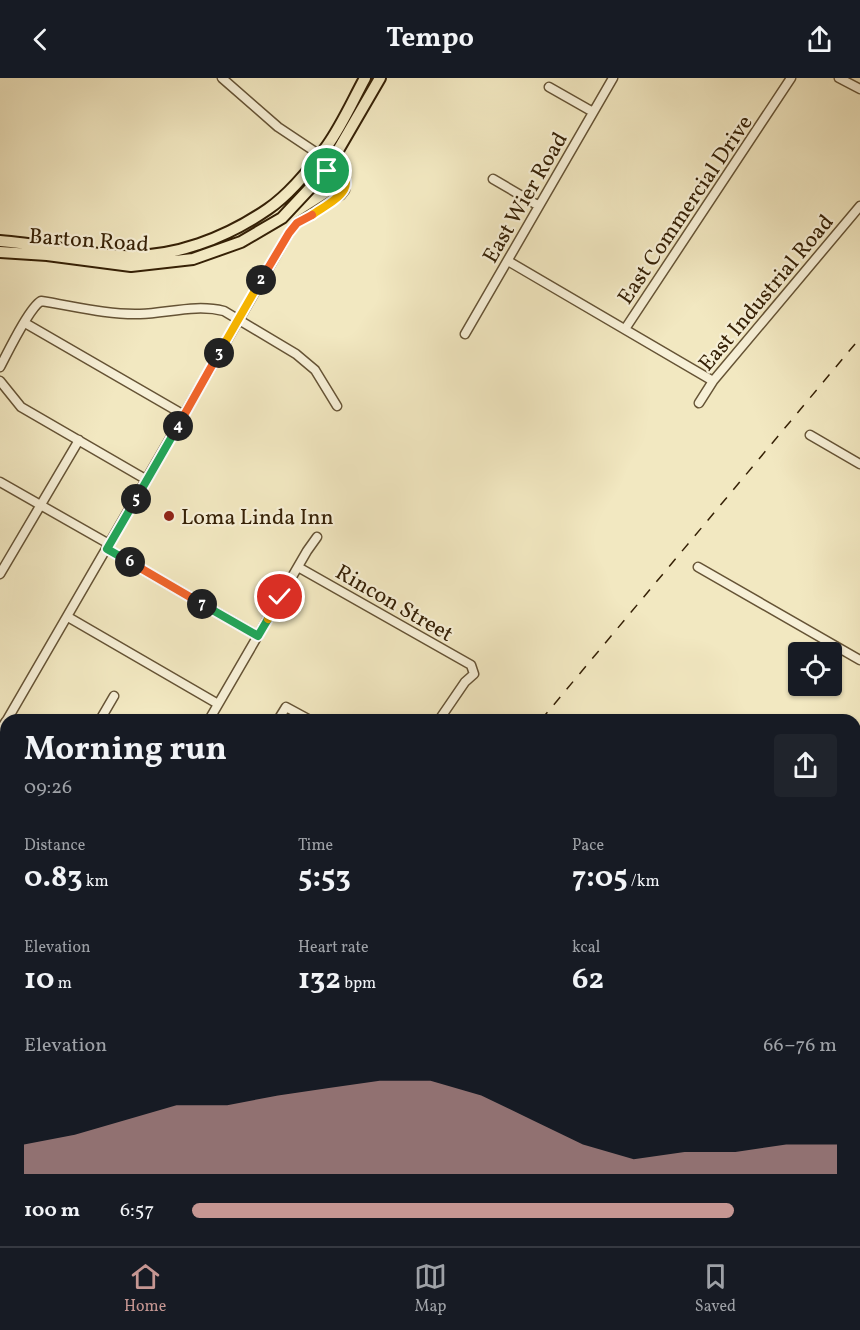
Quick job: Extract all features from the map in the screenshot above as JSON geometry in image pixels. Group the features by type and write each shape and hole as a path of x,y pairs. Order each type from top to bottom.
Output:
{"main road":[{"name":"Barton Road","path":"0,241 84,253 150,255 183,249 229,232 269,208 286,194 328,144 365,78"},
{"name":"Barton Road","path":"0,252 47,255 131,266 193,259 240,242 282,218 309,191 332,163 380,78"}],"street":[{"path":"10,714 289,233 297,223 341,195 345,190 345,176 332,163 278,127 222,78"},
{"name":"East Wier Road","path":"465,334 613,78"},
{"name":"East Commercial Drive","path":"625,329 791,78"},
{"path":"839,78 860,89"},
{"path":"549,87 592,112"},
{"path":"493,179 539,206"},
{"name":"East Industrial Road","path":"699,403 713,381 860,206"},
{"path":"508,261 713,381"},
{"path":"0,367 37,304 41,301 122,314 202,307 224,311 302,359 315,370 337,406"},
{"path":"25,324 184,415"},
{"path":"0,381 21,407 147,480"},
{"path":"810,435 860,464"},
{"path":"0,574 3,563 41,505 79,440"},
{"path":"0,482 258,636"},
{"path":"212,714 317,537"},
{"name":"Rincon Street","path":"298,567 471,665 474,674 465,682 443,714"},
{"path":"698,567 860,660"},
{"path":"68,617 218,704"},
{"path":"104,714 114,696"},
{"path":"281,714 286,706 300,714"}],"railway":[{"path":"546,714 860,338"}],"place":[{"name":"Loma Linda Inn","path":"169,516"}],"route":[{"path":"280,597 258,636 107,549 289,233 297,223 341,195 345,190 345,176 338,167 332,163 327,171"}]}
